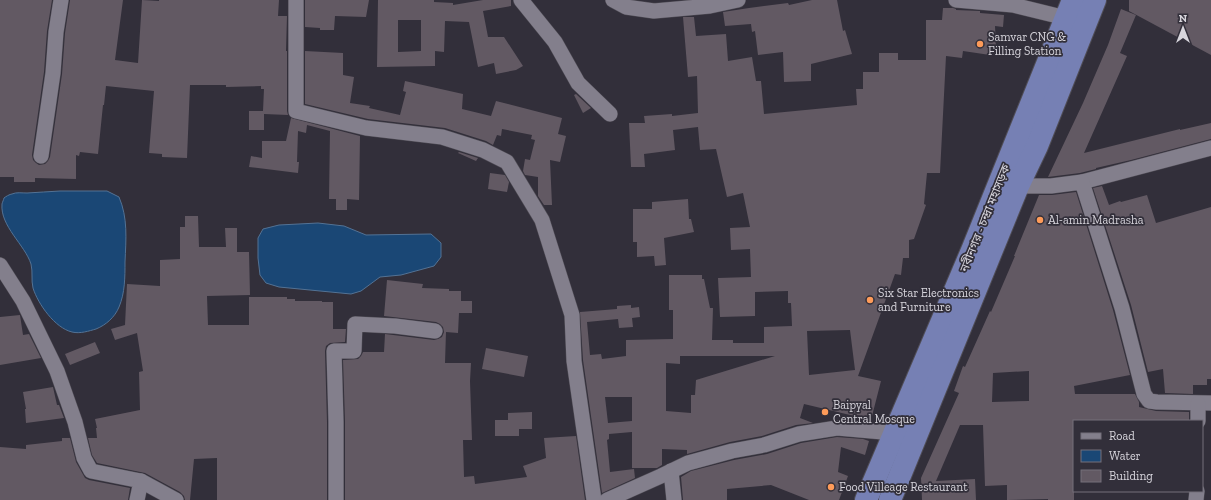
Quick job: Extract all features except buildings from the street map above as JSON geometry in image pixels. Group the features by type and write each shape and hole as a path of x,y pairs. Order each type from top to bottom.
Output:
{"highway":[{"name":"নবীনগর - চন্দ্রা মহাসড়ক","path":"890,500 1018,186 1037,146 1095,0"},
{"name":"নবীনগর - চন্দ্রা মহাসড়ক","path":"866,500 973,248 1069,9"}],"street":[{"path":"41,156 53,73 56,32 61,0"},
{"path":"296,0 296,111 366,128 442,137 483,150 508,162 542,220 572,315 574,361 594,500"},
{"path":"521,0 555,42 578,83 610,114"},
{"path":"612,0 626,7 654,11 710,6 738,0"},
{"path":"956,0 1069,9"},
{"path":"1018,186 1051,186 1082,182 1211,148"},
{"path":"1082,182 1122,308 1144,394 1149,401 1205,403 1198,420"},
{"path":"0,266 23,301 57,371 75,422 84,458 91,470 141,481 176,500"},
{"path":"336,500 334,351 354,351 355,324 395,326 435,331"},
{"path":"607,500 688,463 732,450 764,445 799,434 837,428 894,433"},
{"path":"671,471 674,500"},
{"path":"136,500 141,481"}],"water":[{"path":"60,191 107,191 119,197 124,213 126,237 125,273 124,291 121,302 113,317 107,323 96,329 78,333 66,330 59,326 43,308 33,288 31,264 24,250 9,228 2,212 4,198 10,194"},
{"path":"318,223 344,226 366,235 431,234 441,243 441,257 434,266 401,275 380,277 361,291 351,294 279,287 266,283 260,275 258,258 258,238 263,229 279,225"}],"place":[{"name":"Samvar CNG & Filling Station","path":"980,44"},
{"name":"Al-amin Madrasha","path":"1040,220"},
{"name":"Six Star Electronics and Furniture","path":"870,300"},
{"name":"Baipyal Central Mosque","path":"825,412"},
{"name":"Food Villeage Restaurant","path":"831,487"}]}
